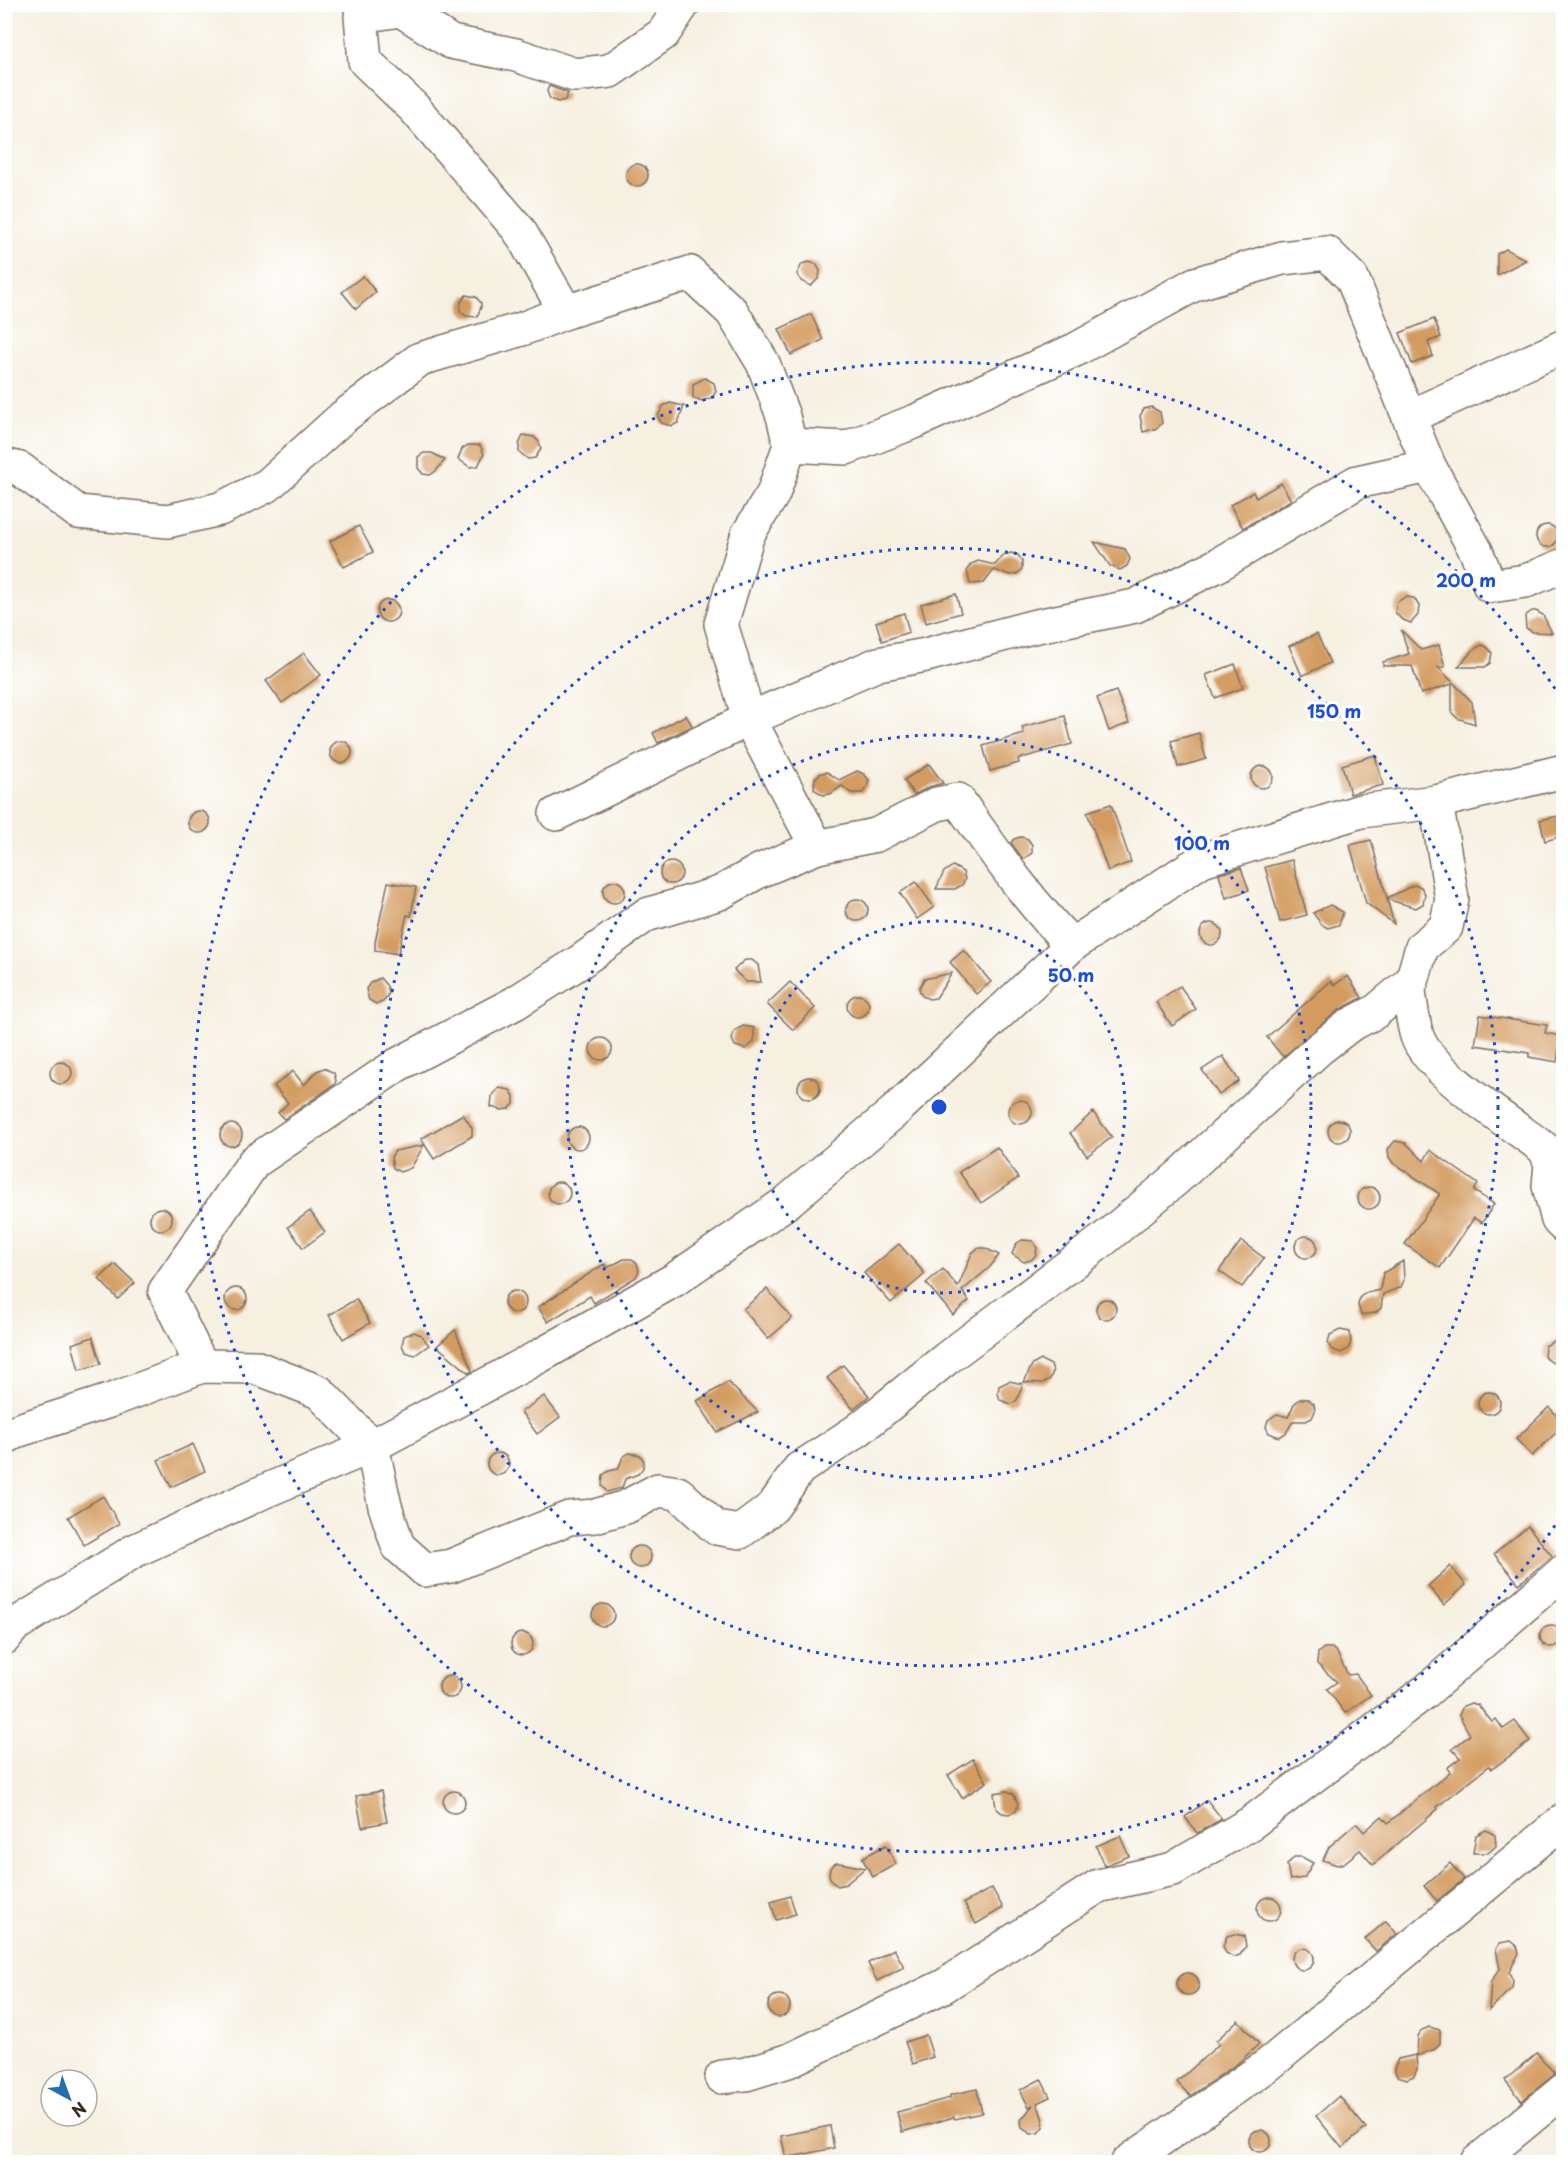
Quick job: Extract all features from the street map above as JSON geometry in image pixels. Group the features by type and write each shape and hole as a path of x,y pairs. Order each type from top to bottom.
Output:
{"street":[{"path":"566,312 519,230 414,108 365,61 361,16 401,10 451,42 516,55 575,75 610,71 663,34 683,4"},
{"path":"790,444 846,448 916,421 1075,351 1195,284 1282,258 1327,253 1352,278 1429,466 1476,551 1490,586 1526,580 1563,565"},
{"path":"4,465 20,469 78,512 168,521 220,509 268,485 343,417 420,359 522,329 566,312 690,273 732,312 763,363 783,416 790,444 773,494 748,534 721,624 749,719 817,847"},
{"path":"1409,417 1563,346"},
{"path":"556,814 749,719 878,664 926,655 1032,627 1136,606 1216,566 1357,482 1429,466"},
{"path":"4,1638 15,1625 134,1551 265,1491 372,1446 538,1357 674,1280 787,1202 894,1112 1072,945 1202,860 1361,811 1436,802 1563,771"},
{"path":"202,1366 165,1292 254,1162 397,1065 515,1003 578,963 646,915 720,892 759,871 817,847 876,835 937,804 958,800 1035,907 1072,945"},
{"path":"4,1438 19,1430 109,1401 202,1366 255,1367 319,1392 372,1446 385,1506 398,1546 425,1570 451,1566 569,1518 595,1516 626,1508 658,1490 678,1493 716,1528 740,1532 773,1507 799,1469 858,1430 947,1358 1103,1240 1176,1179 1319,1049 1350,1025 1375,1012 1412,981 1422,947 1446,927 1452,899 1436,802"},
{"path":"1408,985 1417,1038 1434,1063 1459,1085 1545,1149 1551,1164 1550,1186 1558,1220 1563,1226"},
{"path":"722,2077 746,2074 788,2061 944,1986 1098,1886 1173,1869 1251,1823 1425,1692 1563,1570"},
{"path":"1128,2163 1269,2065 1563,1820"},
{"path":"1477,2163 1563,2090"}],"building":[{"path":"549,86 568,93 565,100 558,102 550,99 547,91"},
{"path":"637,164 645,167 648,175 645,183 637,186 629,183 626,175 629,167"},
{"path":"1506,249 1526,260 1497,275 1497,254"},
{"path":"809,262 816,264 820,271 819,278 811,286 801,281 797,274 802,264"},
{"path":"363,276 376,292 356,309 342,292"},
{"path":"466,295 476,297 481,303 477,317 466,316 460,311 461,302"},
{"path":"811,314 823,340 791,355 779,329"},
{"path":"1434,319 1441,337 1428,342 1433,356 1412,364 1400,333"},
{"path":"705,378 714,383 716,391 713,397 703,401 693,398 693,384"},
{"path":"670,403 684,406 678,423 672,426 661,423 658,416 663,406"},
{"path":"1151,407 1160,412 1162,423 1157,428 1143,432 1140,416 1144,409"},
{"path":"523,435 534,437 539,442 541,449 535,458 528,459 519,452"},
{"path":"468,445 480,445 484,454 478,466 470,467 458,459 462,449"},
{"path":"424,453 432,453 445,460 430,475 423,474 418,468 418,457"},
{"path":"1281,483 1291,500 1243,528 1230,505 1253,492 1256,498"},
{"path":"1547,525 1555,528 1558,536 1555,544 1547,547 1539,544 1536,536 1539,528"},
{"path":"359,526 373,552 344,567 330,541"},
{"path":"1094,542 1125,549 1130,559 1127,566 1120,570 1110,566"},
{"path":"1011,553 1018,555 1022,561 1022,569 1017,574 1010,575 994,570 984,583 970,584 967,570 971,564 978,561 995,565 1004,555"},
{"path":"956,594 961,613 926,623 921,604"},
{"path":"1405,597 1414,598 1419,606 1418,615 1411,623 1401,619 1395,612 1397,602"},
{"path":"388,600 396,603 399,611 396,619 388,622 380,619 377,611 380,603"},
{"path":"1532,611 1543,615 1552,633 1533,632 1526,628 1525,616"},
{"path":"904,613 909,632 882,641 876,622"},
{"path":"1401,630 1421,650 1439,645 1445,667 1438,667 1472,702 1475,724 1457,718 1452,713 1452,684 1421,694 1412,666 1383,666 1383,662 1409,654"},
{"path":"1317,634 1330,663 1302,676 1289,646"},
{"path":"1482,645 1492,653 1490,663 1485,667 1458,667 1474,649"},
{"path":"304,653 321,675 282,703 266,681"},
{"path":"1235,664 1243,688 1215,698 1206,675"},
{"path":"1116,691 1129,723 1109,731 1097,698"},
{"path":"686,715 692,726 658,743 653,733"},
{"path":"1065,716 1072,744 1018,759 1019,763 990,771 983,746 1024,734 1022,727"},
{"path":"1199,733 1206,759 1178,767 1171,741"},
{"path":"337,741 345,741 352,748 352,756 345,763 337,763 330,756 330,748"},
{"path":"1375,755 1383,785 1350,794 1342,765"},
{"path":"929,764 943,783 914,795 904,780"},
{"path":"1262,766 1270,769 1273,777 1270,785 1262,788 1254,785 1251,777 1254,769"},
{"path":"857,771 869,780 862,793 851,793 842,786 830,794 823,795 814,789 815,778 821,773 827,772 839,780"},
{"path":"1111,804 1131,862 1108,871 1087,812"},
{"path":"195,811 203,811 210,818 210,826 203,833 195,833 188,826 188,818"},
{"path":"1563,815 1563,836 1545,841 1540,820"},
{"path":"1021,837 1028,839 1032,845 1032,853 1023,859 1011,843 1014,839"},
{"path":"1371,840 1387,898 1414,885 1421,887 1425,894 1423,904 1416,908 1387,899 1394,924 1366,903 1350,845"},
{"path":"1292,860 1307,915 1280,922 1265,867"},
{"path":"667,862 675,862 682,869 682,877 675,884 667,884 660,877 660,869"},
{"path":"953,866 963,872 965,879 962,885 955,889 936,889 944,872"},
{"path":"1241,868 1249,890 1226,898 1219,874"},
{"path":"610,881 618,881 625,888 625,896 618,903 610,903 603,896 603,888"},
{"path":"388,882 416,887 411,916 407,915 398,954 375,950"},
{"path":"916,882 934,907 917,919 900,893"},
{"path":"853,899 861,899 868,906 868,914 861,921 853,921 846,914 846,906"},
{"path":"1330,905 1343,912 1339,925 1328,928 1322,925 1313,913"},
{"path":"1207,923 1215,923 1222,930 1222,938 1215,945 1207,945 1200,938 1200,930"},
{"path":"964,950 991,982 976,994 950,962"},
{"path":"745,960 752,960 758,965 761,982 746,982 734,970"},
{"path":"952,973 936,998 929,999 922,996 919,989 924,979"},
{"path":"1348,976 1362,998 1339,1010 1283,1057 1267,1037 1331,981 1334,985"},
{"path":"380,978 387,986 389,993 383,1002 376,1004 369,1000 366,989 370,983"},
{"path":"790,982 815,1008 793,1030 767,1004"},
{"path":"1180,986 1196,1009 1172,1026 1156,1002"},
{"path":"854,995 862,995 869,1002 869,1010 862,1017 854,1017 847,1010 847,1002"},
{"path":"1480,1015 1547,1025 1545,1033 1561,1036 1557,1062 1529,1057 1529,1053 1475,1045"},
{"path":"743,1026 754,1028 754,1042 745,1049 735,1046 732,1039 734,1031"},
{"path":"597,1038 605,1038 612,1045 612,1053 605,1060 597,1060 590,1053 590,1045"},
{"path":"1223,1056 1239,1081 1219,1095 1202,1070"},
{"path":"61,1062 69,1065 72,1073 69,1081 61,1084 53,1081 50,1073 53,1065"},
{"path":"324,1068 334,1073 336,1081 334,1085 284,1119 278,1113 288,1103 274,1086 293,1071 304,1085 317,1071"},
{"path":"809,1077 817,1080 820,1088 817,1096 809,1099 801,1096 798,1088 801,1080"},
{"path":"499,1088 510,1090 514,1096 514,1104 509,1109 501,1110 491,1107 492,1096"},
{"path":"1020,1100 1028,1104 1032,1112 1028,1120 1020,1124 1012,1120 1008,1112 1012,1104"},
{"path":"1093,1112 1112,1137 1087,1156 1070,1133"},
{"path":"463,1114 472,1128 472,1136 434,1159 421,1139"},
{"path":"1339,1120 1347,1123 1350,1131 1347,1139 1339,1142 1331,1139 1328,1131 1331,1123"},
{"path":"227,1124 235,1124 242,1131 242,1139 235,1146 227,1146 220,1139 220,1131"},
{"path":"574,1127 582,1127 589,1134 589,1142 582,1149 574,1149 567,1142 567,1134"},
{"path":"1395,1141 1406,1143 1424,1161 1430,1150 1478,1184 1474,1191 1494,1204 1482,1223 1474,1218 1440,1268 1405,1244 1440,1194 1393,1163 1388,1149"},
{"path":"424,1145 411,1168 400,1172 393,1168 391,1157 395,1151"},
{"path":"997,1147 1018,1178 981,1203 959,1172"},
{"path":"555,1182 563,1182 570,1189 570,1197 563,1204 555,1204 548,1197 548,1189"},
{"path":"1365,1187 1373,1187 1380,1194 1380,1202 1373,1209 1365,1209 1358,1202 1358,1194"},
{"path":"157,1208 165,1208 172,1215 172,1223 165,1230 157,1230 150,1223 150,1215"},
{"path":"310,1211 325,1232 303,1248 288,1227"},
{"path":"1302,1236 1310,1236 1317,1243 1317,1251 1310,1258 1302,1258 1295,1251 1295,1243"},
{"path":"1022,1240 1033,1241 1037,1248 1036,1255 1024,1262 1012,1254 1016,1244"},
{"path":"1241,1241 1264,1258 1242,1287 1219,1271"},
{"path":"899,1244 925,1274 891,1303 864,1273"},
{"path":"978,1248 985,1248 999,1255 990,1267 962,1291 969,1301 953,1315 926,1283 943,1269 958,1287 972,1253"},
{"path":"624,1259 632,1259 637,1263 639,1271 636,1277 594,1303 590,1296 548,1322 538,1307 604,1264 607,1268"},
{"path":"1403,1261 1404,1280 1401,1287 1383,1294 1381,1308 1375,1313 1361,1315 1358,1305 1360,1297 1380,1290 1383,1273"},
{"path":"115,1264 135,1283 118,1299 99,1279"},
{"path":"232,1288 240,1288 247,1295 247,1303 240,1310 232,1310 225,1303 225,1295"},
{"path":"767,1289 792,1318 768,1339 743,1309"},
{"path":"511,1291 519,1291 526,1298 526,1306 519,1313 511,1313 504,1306 504,1298"},
{"path":"356,1299 370,1323 343,1339 329,1315"},
{"path":"1106,1299 1113,1302 1116,1309 1113,1316 1106,1319 1099,1316 1096,1309 1099,1302"},
{"path":"455,1330 472,1371 469,1373 437,1346"},
{"path":"1340,1330 1350,1332 1351,1342 1348,1349 1341,1353 1331,1349 1328,1343 1330,1335"},
{"path":"414,1332 421,1335 429,1345 415,1355 405,1352 402,1345 404,1336"},
{"path":"93,1337 101,1364 79,1370 72,1344"},
{"path":"1554,1341 1563,1342 1563,1363 1553,1363 1544,1357 1545,1346"},
{"path":"1041,1360 1051,1365 1053,1372 1050,1379 1043,1383 1024,1382 1032,1365"},
{"path":"843,1365 869,1396 853,1409 827,1378"},
{"path":"1009,1381 1023,1384 1017,1400 1011,1404 1000,1400 998,1393 999,1386"},
{"path":"728,1382 758,1412 717,1432 697,1401"},
{"path":"1485,1392 1493,1392 1500,1399 1500,1407 1493,1414 1485,1414 1478,1407 1478,1399"},
{"path":"544,1396 560,1417 537,1434 521,1412"},
{"path":"1300,1399 1308,1399 1314,1404 1315,1411 1312,1418 1306,1421 1293,1421 1286,1433 1279,1437 1269,1433 1266,1427 1268,1420 1277,1414 1288,1417 1294,1404"},
{"path":"1549,1407 1563,1422 1563,1426 1532,1456 1516,1439"},
{"path":"193,1444 205,1471 171,1487 158,1460"},
{"path":"494,1453 502,1453 509,1460 509,1468 502,1475 494,1475 487,1468 487,1460"},
{"path":"629,1453 640,1455 644,1461 643,1468 638,1474 625,1479 622,1488 607,1492 602,1486 603,1475 618,1469 623,1457"},
{"path":"103,1496 119,1524 84,1545 68,1517"},
{"path":"1528,1526 1552,1556 1519,1584 1494,1554"},
{"path":"636,1546 644,1546 651,1553 651,1561 644,1568 636,1568 629,1561 629,1553"},
{"path":"1450,1566 1466,1585 1444,1605 1428,1586"},
{"path":"603,1604 611,1607 614,1615 611,1623 603,1626 595,1623 592,1615 595,1607"},
{"path":"1547,1625 1555,1625 1562,1632 1562,1640 1555,1647 1547,1647 1540,1640 1540,1632"},
{"path":"518,1633 526,1633 533,1640 533,1648 526,1655 518,1655 511,1648 511,1640"},
{"path":"1324,1648 1332,1648 1337,1653 1348,1675 1356,1674 1371,1695 1345,1713 1327,1689 1337,1682 1317,1664 1318,1653"},
{"path":"450,1676 458,1679 461,1687 458,1695 450,1698 442,1695 439,1687 442,1679"},
{"path":"1471,1703 1478,1705 1492,1722 1496,1719 1503,1729 1515,1721 1530,1741 1492,1769 1489,1766 1437,1807 1438,1809 1373,1865 1360,1850 1344,1863 1337,1865 1323,1860 1329,1847 1356,1823 1364,1832 1382,1816 1388,1823 1450,1772 1447,1768 1460,1758 1452,1749 1470,1735 1459,1715 1463,1706"},
{"path":"973,1759 987,1782 962,1798 948,1775"},
{"path":"381,1791 387,1822 362,1827 356,1796"},
{"path":"450,1791 458,1791 465,1798 465,1806 458,1813 450,1813 443,1806 443,1798"},
{"path":"1007,1791 1014,1794 1018,1804 1016,1811 1009,1814 1002,1813 996,1808 994,1793"},
{"path":"1207,1800 1222,1819 1197,1833 1185,1817"},
{"path":"1486,1830 1495,1835 1496,1846 1488,1853 1473,1853 1476,1835"},
{"path":"1120,1836 1129,1856 1104,1866 1096,1846"},
{"path":"886,1845 896,1864 873,1877 862,1858"},
{"path":"1294,1857 1302,1857 1313,1863 1304,1878 1290,1880 1287,1865"},
{"path":"836,1863 865,1868 846,1884 838,1886 832,1882 829,1875 830,1868"},
{"path":"1450,1863 1464,1879 1437,1901 1424,1886"},
{"path":"992,1888 1003,1908 976,1924 964,1903"},
{"path":"790,1896 796,1914 776,1920 771,1902"},
{"path":"1269,1897 1277,1901 1281,1909 1277,1917 1269,1921 1261,1917 1257,1909 1261,1901"},
{"path":"1386,1921 1397,1934 1376,1951 1365,1939"},
{"path":"1234,1934 1244,1936 1246,1946 1240,1955 1233,1957 1226,1953 1223,1946 1227,1936"},
{"path":"1511,1941 1517,1946 1519,1953 1509,1972 1513,1981 1512,1988 1489,2010 1491,1981 1500,1969 1496,1949 1500,1943"},
{"path":"1299,1948 1307,1948 1314,1955 1314,1963 1307,1970 1299,1970 1292,1963 1292,1955"},
{"path":"894,1949 904,1967 877,1981 868,1963"},
{"path":"1184,1973 1192,1973 1199,1980 1199,1988 1192,1995 1184,1995 1177,1988 1177,1980"},
{"path":"779,1995 787,1998 790,2006 787,2014 779,2017 771,2014 768,2006 771,1998"},
{"path":"1238,2020 1259,2044 1238,2063 1190,2096 1177,2082 1219,2044 1216,2041"},
{"path":"1429,2027 1440,2030 1440,2043 1435,2049 1417,2056 1418,2036 1422,2030"},
{"path":"926,2035 933,2057 913,2064 905,2042"},
{"path":"1537,2053 1555,2074 1522,2101 1505,2080"},
{"path":"1416,2055 1417,2069 1414,2076 1407,2079 1397,2076 1394,2069 1398,2059"},
{"path":"1041,2079 1050,2097 1037,2103 1043,2127 1038,2133 1031,2134 1022,2128 1021,2120 1033,2105 1029,2107 1020,2090"},
{"path":"977,2089 982,2113 955,2119 954,2117 902,2132 897,2112"},
{"path":"1339,2096 1366,2128 1342,2148 1316,2116"},
{"path":"830,2126 834,2148 786,2158 781,2136"},
{"path":"1256,2130 1264,2130 1271,2137 1271,2145 1264,2152 1256,2152 1249,2145 1249,2137"}]}
